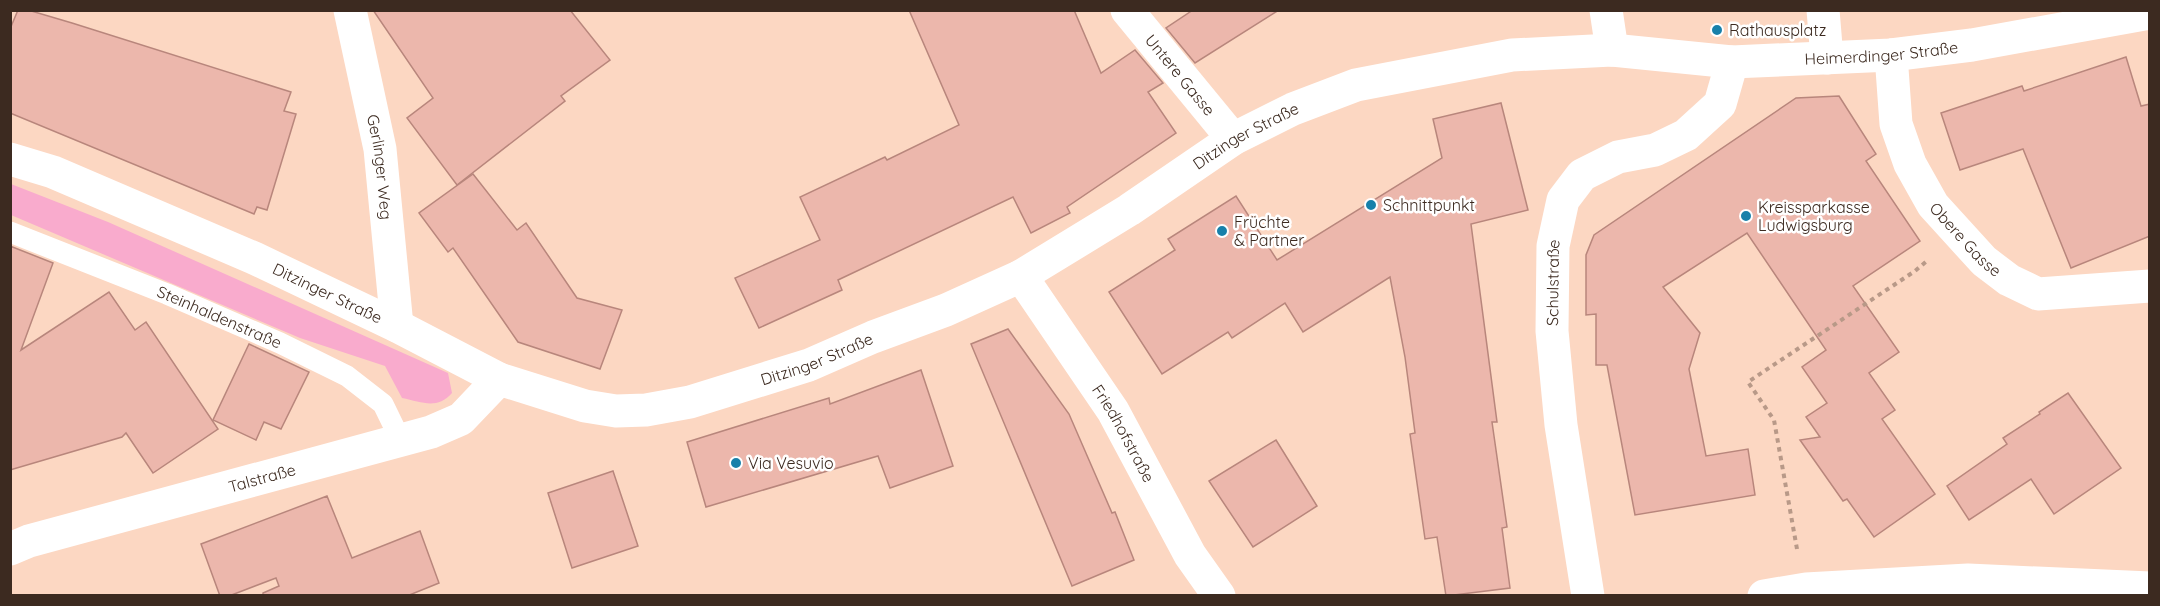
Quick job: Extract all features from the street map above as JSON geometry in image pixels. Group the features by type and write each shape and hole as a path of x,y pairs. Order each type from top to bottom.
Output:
{"street":[{"name":"Gerlinger Weg","path":"350,10 380,148 397,326"},
{"name":"Untere Gasse","path":"1127,10 1233,139"},
{"path":"1606,10 1612,50"},
{"path":"1823,10 1827,58"},
{"name":"Heimerdinger Straße","path":"1612,50 1732,62 1891,55 1971,45 2150,12"},
{"name":"Ditzinger Straße","path":"10,159 53,172 254,258 397,326 500,380 585,406 616,411 646,410 690,402 809,365 946,310 1021,276 1129,210 1233,139 1293,109 1356,84 1512,55 1612,50"},
{"name":"Obere Gasse","path":"1891,55 1896,124 1910,164 1933,205 1984,261 2009,280 2038,294 2150,286"},
{"name":"Schulstraße","path":"1588,596 1561,425 1552,332 1553,246 1563,200 1582,175 1618,156 1655,150 1686,135 1720,104 1732,62"},
{"name":"Friedhofstraße","path":"1021,276 1113,411 1190,555 1219,596"},
{"name":"Talstraße","path":"10,549 29,541 431,432 461,419 500,380"},
{"path":"1764,596 1806,589 1968,580 2150,588"}],"lane":[{"name":"Steinhaldenstraße","path":"10,232 167,294 280,342 347,376 382,404 400,439"}],"path":[{"path":"1806,589 1792,530 1774,420 1748,382 1915,271 1957,233"}],"shaded area":[{"path":"11,184 108,222 448,373 452,393 441,402 435,403 402,398 385,366 300,338 11,215"}],"building":[{"path":"18,10 28,10 72,23 291,92 284,111 296,114 267,210 257,207 254,214 10,113 10,29"},
{"path":"373,10 570,10 610,60 561,96 565,101 457,185 407,118 433,98"},
{"path":"909,10 1074,10 1101,73 1135,50 1163,83 1148,92 1176,133 1067,207 1070,213 1031,233 1013,197 838,280 842,290 759,328 735,278 820,240 800,197 885,157 887,160 959,125"},
{"path":"1193,10 1279,10 1195,63 1166,28"},
{"path":"2126,57 2141,106 2150,104 2150,236 2071,268 2023,149 1960,170 1941,113 2022,86 2024,91"},
{"path":"1839,96 1876,154 1866,161 1920,241 1853,286 1899,352 1869,373 1895,410 1882,419 1935,494 1874,537 1847,499 1843,501 1800,440 1820,437 1806,417 1827,403 1802,367 1826,350 1747,233 1663,287 1700,333 1689,369 1706,456 1748,449 1755,495 1635,515 1607,365 1596,365 1596,314 1586,315 1586,255 1594,235 1796,98"},
{"path":"1501,103 1528,210 1471,224 1497,422 1492,422 1507,527 1502,528 1510,588 1446,596 1437,537 1425,539 1410,434 1415,433 1405,357 1390,277 1303,332 1285,303 1232,338 1228,332 1162,374 1109,292 1175,250 1168,239 1236,196 1277,260 1442,158 1433,119"},
{"path":"473,174 517,230 526,223 577,298 622,310 600,369 518,342 453,248 448,252 419,213"},
{"path":"10,246 53,263 21,350 109,292 135,330 146,322 218,429 153,473 126,433 122,437 10,470"},
{"path":"1008,329 1069,414 1112,513 1115,512 1134,560 1072,586 971,344"},
{"path":"249,344 309,372 281,429 264,422 256,440 213,420"},
{"path":"921,370 953,466 890,488 878,456 706,507 687,442 829,398 830,404"},
{"path":"2068,393 2121,468 2054,514 2031,479 1969,520 1947,486 2007,444 2003,438"},
{"path":"1276,440 1317,506 1253,547 1209,481"},
{"path":"613,471 638,546 572,568 548,493"},
{"path":"327,496 352,558 420,531 439,583 407,596 263,596 263,593 279,586 276,578 229,596 220,596 201,544"}],"place":[{"name":"Rathausplatz","path":"1717,30"},
{"name":"Schnittpunkt","path":"1371,205"},
{"name":"Kreissparkasse Ludwigsburg","path":"1746,216"},
{"name":"Früchte & Partner","path":"1222,231"},
{"name":"Via Vesuvio","path":"736,463"}]}
